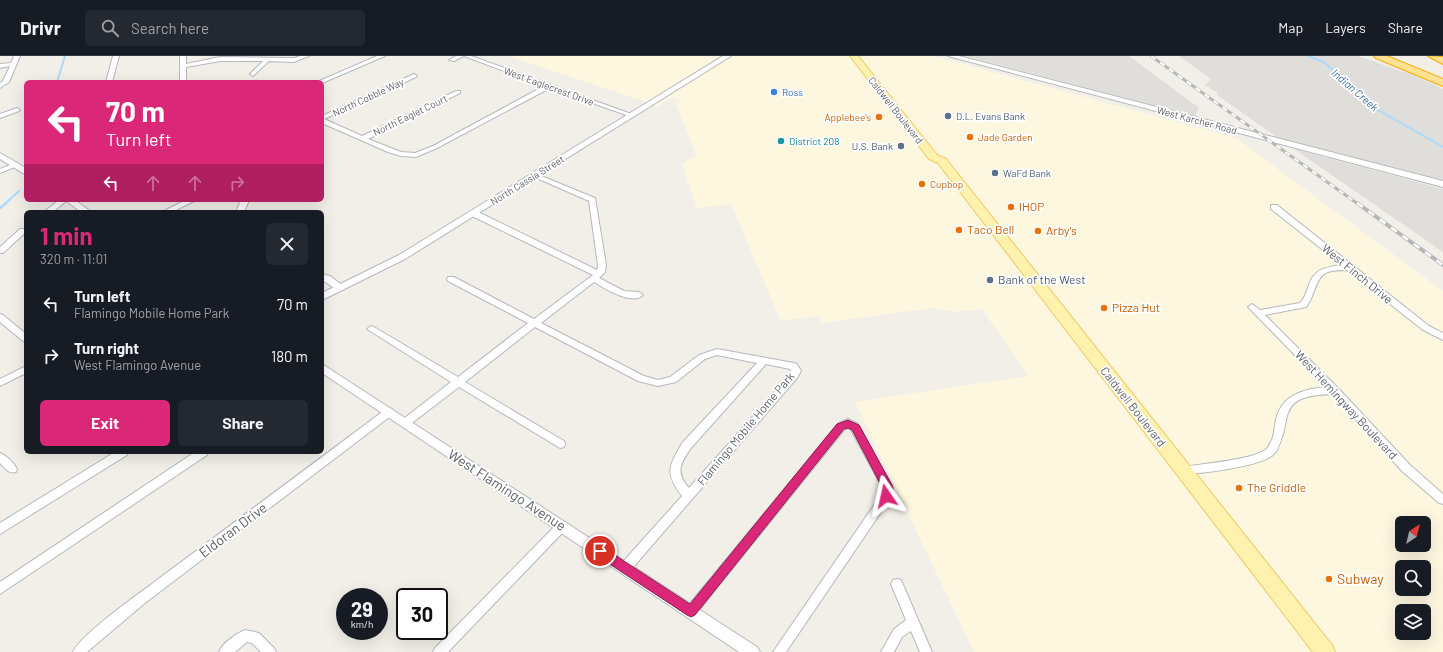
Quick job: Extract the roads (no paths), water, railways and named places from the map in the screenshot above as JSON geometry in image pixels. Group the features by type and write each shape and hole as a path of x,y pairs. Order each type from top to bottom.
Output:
{"highway":[{"path":"1379,56 1443,83"},
{"path":"1434,56 1443,61"},
{"path":"1422,64 1443,75"}],"main road":[{"name":"Caldwell Boulevard","path":"854,56 933,157 942,161 1324,652"},
{"name":"Caldwell Boulevard","path":"864,56 943,156 942,161"}],"street":[{"path":"0,86 6,82 17,56"},
{"path":"110,80 116,56"},
{"path":"183,56 183,80"},
{"path":"183,66 220,59 294,60 306,56"},
{"path":"324,80 382,56"},
{"path":"452,60 461,56"},
{"name":"West Eaglecrest Drive","path":"466,56 631,115"},
{"name":"North Cassia Street","path":"324,296 402,257 728,56"},
{"name":"West Karcher Road","path":"951,56 1443,184"},
{"path":"253,74 268,59"},
{"path":"0,66 14,64"},
{"name":"North Cobble Way","path":"324,118 414,76"},
{"path":"324,120 390,151 408,156 416,155 549,86"},
{"name":"North Eaglet Court","path":"362,139 458,92"},
{"path":"0,116 17,110"},
{"path":"0,155 24,171"},
{"path":"0,171 15,165"},
{"path":"406,423 601,272 602,265 592,200 534,175"},
{"path":"50,210 60,202"},
{"path":"72,202 84,210"},
{"path":"170,210 188,202"},
{"name":"West Finch Drive","path":"1274,207 1426,328 1443,337"},
{"path":"473,213 596,276 622,294 639,295"},
{"path":"0,251 24,232"},
{"name":"West Hemingway Boulevard","path":"1348,267 1324,270 1320,273 1316,277 1308,300 1303,305 1255,310 1335,390 1406,468 1443,500"},
{"path":"324,277 340,288"},
{"path":"451,279 535,322"},
{"path":"0,317 24,337"},
{"name":"Flamingo Mobile Home Park","path":"535,322 641,379 658,383 673,380 702,357 717,352 794,366 796,371 794,376 625,568"},
{"path":"371,329 560,444"},
{"name":"Flamingo Mobile Home Park","path":"689,496 677,482 673,473 677,461 687,445 765,360"},
{"name":"West Flamingo Avenue","path":"324,369 752,652"},
{"path":"0,383 24,370"},
{"path":"1182,471 1258,457 1270,452 1275,444 1284,409 1293,399 1306,394 1335,390"},
{"name":"Eldoran Drive","path":"79,652 88,642 141,599 390,412"},
{"path":"691,612 840,427 848,424 855,427 888,488 886,496 779,652"},
{"path":"0,529 120,454"},
{"path":"0,589 200,454"},
{"path":"0,457 12,469"},
{"path":"438,652 562,526"},
{"path":"897,584 926,652"},
{"path":"887,652 898,633 913,622"},
{"path":"225,652 245,636 255,637 270,652"}],"waterway":[{"path":"58,80 65,56"},
{"name":"Indian Creek","path":"1309,56 1325,63 1368,100 1373,107 1443,147"},
{"path":"5,204 19,191"},
{"path":"0,208 6,203"}],"railway":[{"path":"1151,56 1358,204"},
{"path":"1357,203 1443,265"}],"place":[{"name":"Ross","path":"774,92"},
{"name":"D.L. Evans Bank","path":"948,116"},
{"name":"Applebee's","path":"879,117"},
{"name":"Jade Garden","path":"970,137"},
{"name":"District 208","path":"781,141"},
{"name":"U.S. Bank","path":"901,146"},
{"name":"WaFd Bank","path":"995,173"},
{"name":"Cupbop","path":"922,184"},
{"name":"IHOP","path":"1011,207"},
{"name":"Taco Bell","path":"959,230"},
{"name":"Arby's","path":"1038,231"},
{"name":"Bank of the West","path":"990,280"},
{"name":"Pizza Hut","path":"1104,308"},
{"name":"The Griddle","path":"1239,488"},
{"name":"Subway","path":"1329,579"}]}
